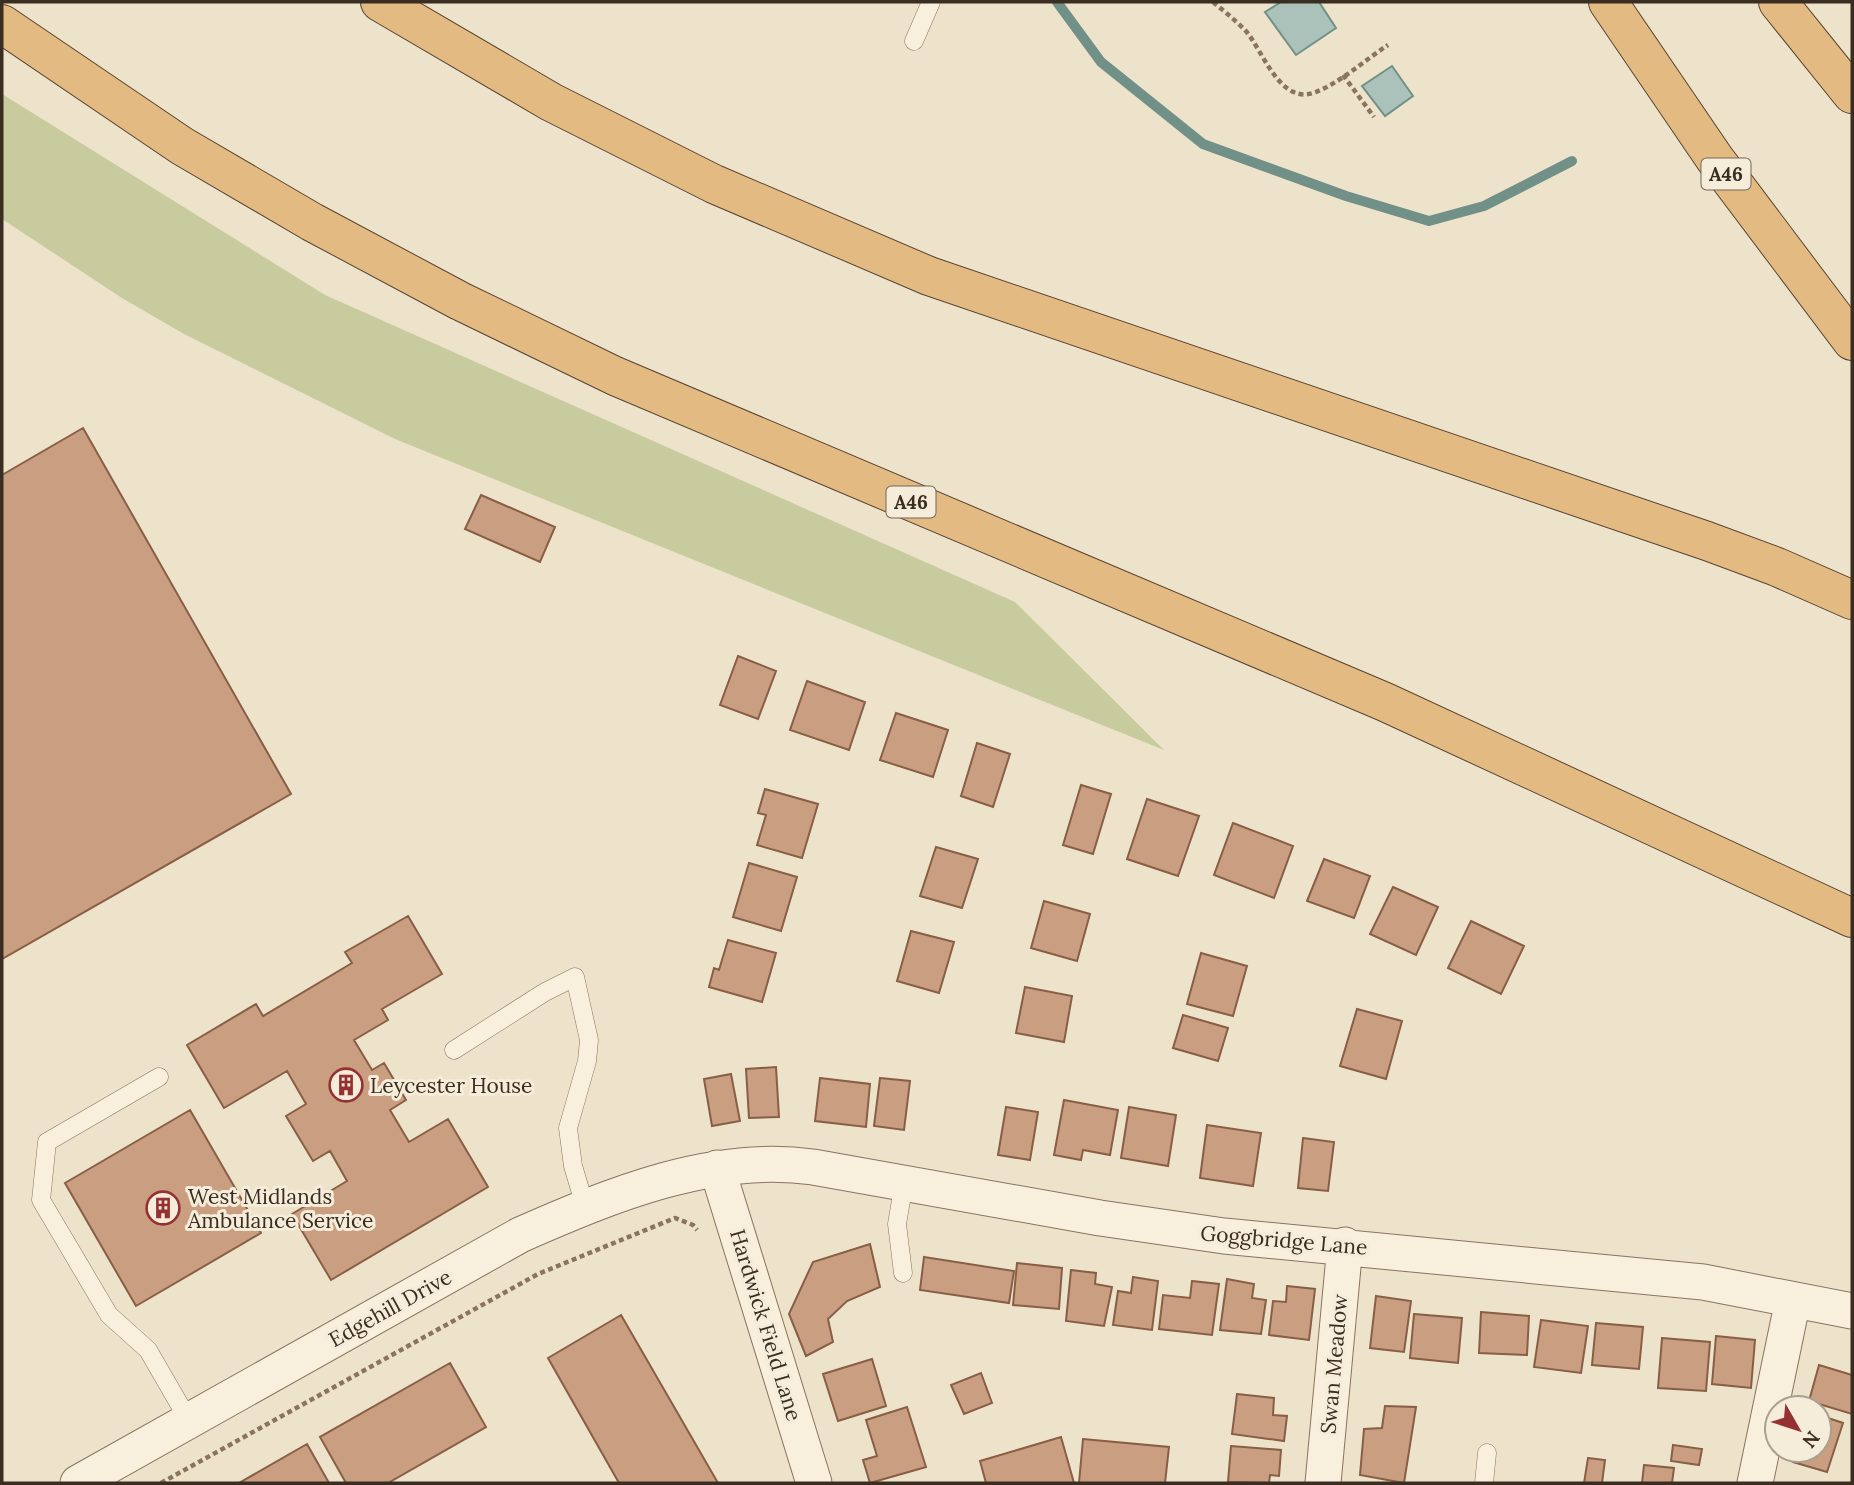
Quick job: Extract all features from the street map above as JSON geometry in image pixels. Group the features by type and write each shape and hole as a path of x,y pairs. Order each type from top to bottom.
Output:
{"highway":[{"path":"380,2 551,102 714,184 929,275 1707,541 1777,566 1852,600"},
{"name":"A46","path":"1608,2 1714,159 1852,341"},
{"path":"1778,2 1852,94"},
{"name":"A46","path":"2,24 182,146 312,222 460,301 615,376 1385,702 1852,918"}],"street":[{"name":"Goggbridge Lane","path":"717,1168 781,1163 1210,1234 1345,1245 1703,1282 1852,1311"},
{"name":"Edgehill Drive","path":"86,1481 520,1235 585,1206 717,1168"},
{"name":"Hardwick Field Lane","path":"717,1168 814,1483"},
{"name":"Swan Meadow","path":"1324,1483 1345,1245"},
{"path":"1755,1483 1793,1300"}],"lane":[{"path":"914,41 932,2"},
{"path":"454,1049 575,976 589,1040 587,1061 568,1128 573,1166 585,1206"},
{"path":"159,1077 47,1142 41,1200 108,1315 148,1350 190,1421"},
{"path":"903,1273 897,1224 904,1183"},
{"path":"1484,1483 1487,1452"}],"path":[{"path":"1213,2 1246,32 1283,87 1302,94 1314,94 1388,45"},
{"path":"1343,75 1374,117"},
{"path":"161,1483 538,1273 676,1218 693,1225 703,1239"}],"green space":[{"path":"2,94 325,295 1015,602 1164,750 395,439 184,334 122,298 2,219"}],"water":[{"path":"1281,2 1319,2 1336,28 1296,55 1265,12"},
{"path":"1392,66 1413,96 1385,116 1362,86"}],"building":[{"path":"83,428 291,794 2,959 2,475"},
{"path":"481,495 555,527 540,562 465,529"},
{"path":"738,656 776,671 758,719 720,705"},
{"path":"807,681 865,702 849,750 790,730"},
{"path":"896,713 948,730 933,777 880,760"},
{"path":"977,743 1010,754 993,807 961,796"},
{"path":"1081,785 1111,794 1093,854 1063,845"},
{"path":"765,789 818,804 802,858 757,845 766,815 758,813"},
{"path":"1147,799 1199,816 1178,876 1127,859"},
{"path":"1233,823 1293,846 1274,898 1214,875"},
{"path":"936,847 978,859 962,908 920,896"},
{"path":"1324,859 1370,876 1354,918 1307,901"},
{"path":"749,863 797,877 781,931 733,917"},
{"path":"1393,887 1438,907 1416,955 1370,934"},
{"path":"1044,901 1090,914 1077,961 1031,948"},
{"name":"Leycester House","path":"408,916 442,974 382,1009 388,1020 354,1040 372,1070 384,1063 406,1100 390,1110 409,1142 448,1119 488,1187 331,1280 292,1214 347,1181 330,1151 313,1161 286,1116 306,1104 287,1071 224,1108 187,1045 256,1004 263,1016 352,963 345,952"},
{"path":"1471,921 1524,946 1501,994 1448,968"},
{"path":"911,931 954,942 939,993 897,981"},
{"path":"728,940 776,953 762,1002 709,987 714,968 719,970"},
{"path":"1201,953 1247,966 1233,1016 1187,1004"},
{"path":"1025,987 1072,996 1064,1042 1016,1033"},
{"path":"1357,1009 1402,1021 1386,1079 1340,1066"},
{"path":"1183,1015 1228,1028 1218,1061 1173,1048"},
{"path":"776,1067 779,1117 749,1118 746,1069"},
{"path":"731,1074 740,1121 712,1126 704,1079"},
{"path":"820,1078 870,1084 866,1127 815,1121"},
{"path":"880,1078 910,1081 904,1130 874,1126"},
{"path":"1064,1100 1118,1110 1110,1155 1083,1150 1081,1160 1054,1155"},
{"path":"1006,1107 1038,1112 1030,1160 998,1155"},
{"path":"1129,1107 1176,1115 1168,1166 1121,1158"},
{"name":"West Midlands Ambulance Service","path":"190,1110 261,1233 136,1306 65,1183"},
{"path":"1207,1125 1261,1133 1253,1186 1200,1178"},
{"path":"1303,1138 1334,1142 1328,1191 1298,1188"},
{"path":"870,1244 880,1287 847,1301 828,1319 833,1342 806,1356 789,1314 813,1262"},
{"path":"924,1257 1014,1271 1009,1303 920,1290"},
{"path":"1017,1263 1062,1268 1059,1309 1013,1305"},
{"path":"1071,1270 1096,1273 1095,1284 1112,1287 1104,1326 1066,1321"},
{"path":"1133,1277 1158,1281 1152,1330 1113,1325 1118,1291 1131,1293"},
{"path":"1227,1279 1254,1284 1252,1298 1266,1300 1261,1334 1220,1330"},
{"path":"1192,1281 1219,1284 1212,1335 1159,1329 1163,1295 1190,1298"},
{"path":"1287,1286 1315,1289 1309,1340 1269,1335 1273,1301 1286,1302"},
{"path":"1376,1296 1411,1301 1404,1352 1370,1348"},
{"path":"1481,1312 1529,1316 1527,1355 1479,1353"},
{"path":"1414,1314 1462,1318 1458,1363 1410,1358"},
{"path":"621,1315 718,1483 619,1483 548,1358"},
{"path":"1541,1320 1588,1326 1581,1373 1534,1367"},
{"path":"1596,1323 1643,1327 1639,1369 1592,1365"},
{"path":"1716,1336 1755,1340 1751,1388 1712,1384"},
{"path":"1662,1338 1710,1342 1706,1391 1658,1388"},
{"path":"872,1359 886,1406 838,1421 823,1374"},
{"path":"450,1363 486,1427 388,1483 346,1483 320,1437"},
{"path":"1819,1365 1852,1375 1852,1414 1833,1408 1833,1394 1811,1394"},
{"path":"981,1373 992,1403 964,1414 951,1385"},
{"path":"1237,1394 1274,1398 1273,1415 1287,1416 1284,1441 1232,1434"},
{"path":"1385,1406 1416,1407 1404,1483 1360,1475 1364,1429 1382,1428"},
{"path":"907,1407 926,1467 870,1483 863,1460 877,1456 866,1420"},
{"path":"1833,1420 1843,1423 1833,1454"},
{"path":"1061,1437 1074,1483 986,1483 980,1461"},
{"path":"1083,1439 1169,1447 1165,1483 1079,1483"},
{"path":"307,1444 329,1483 239,1483"},
{"path":"1673,1445 1702,1449 1699,1465 1671,1461"},
{"path":"1231,1446 1281,1450 1279,1476 1270,1475 1269,1483 1228,1482"},
{"path":"1588,1458 1605,1460 1602,1483 1584,1483"},
{"path":"1800,1464 1830,1464 1827,1472"},
{"path":"1644,1465 1674,1468 1672,1483 1642,1483"}],"waterway":[{"path":"1057,2 1101,62 1203,144 1346,196 1429,221 1484,206 1572,161"}],"place":[{"name":"Leycester House","path":"346,1085"},
{"name":"West Midlands Ambulance Service","path":"163,1208"}]}
